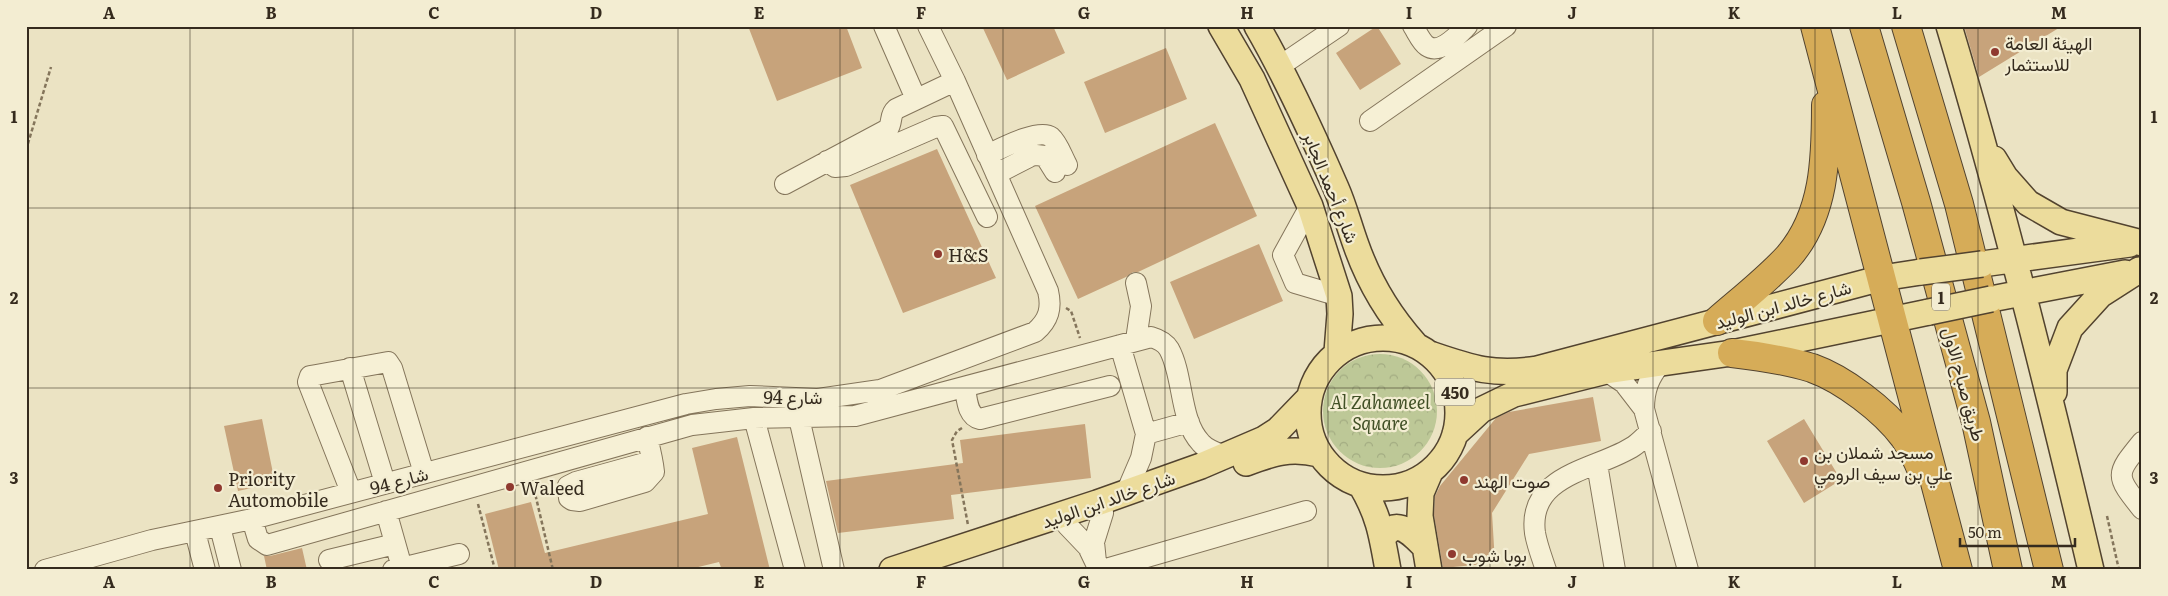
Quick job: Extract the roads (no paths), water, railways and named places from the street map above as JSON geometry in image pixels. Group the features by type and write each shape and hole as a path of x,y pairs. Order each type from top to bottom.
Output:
{"highway":[{"path":"1815,26 1958,570"},
{"name":"طريق صباح الاول","path":"1864,26 1916,202 1976,422 2008,570"},
{"path":"1906,26 1959,204 2049,570"},
{"path":"1717,321 1789,256 1811,220 1821,190 1825,158 1826,66"},
{"path":"1732,353 1777,359 1814,369 1844,384 1872,404 1904,436 1945,516"}],"main road":[{"name":"شارع أحمد الجابر","path":"1222,26 1252,79 1310,206 1339,296 1340,314 1337,352"},
{"name":"شارع أحمد الجابر","path":"1258,26 1280,66 1337,189 1356,247 1380,300 1394,321 1422,348"},
{"path":"1949,26 1983,139 2024,293 2090,570"},
{"path":"1983,139 2005,177 2028,203 2061,222 2142,243"},
{"name":"شارع خالد ابن الوليد","path":"1422,348 1476,369 1513,373 1537,369 1882,278 2142,243"},
{"path":"1329,262 1342,266 1348,264 1356,254 1356,247"},
{"path":"2054,417 2054,370 2070,328 2100,295 2140,269"},
{"name":"شارع خالد ابن الوليد","path":"1455,434 1480,410 1514,394 1606,371 1732,353 2140,269"},
{"name":"450","path":"1374,338 1398,338 1422,348 1447,374 1457,399 1458,416 1455,434 1441,461 1430,472 1404,486 1375,488 1361,485 1337,473 1319,454 1310,433 1307,410 1308,398 1314,381 1324,365 1337,352 1350,344 1374,338"},
{"name":"شارع خالد ابن الوليد","path":"892,570 1126,493 1225,456 1264,439 1278,430 1308,398"},
{"name":"شارع خالد ابن الوليد","path":"934,570 1279,451 1303,450 1319,454"},
{"name":"450","path":"1427,558 1420,516 1421,493 1430,472"},
{"path":"1361,485 1371,501 1379,521 1388,570"},
{"path":"1382,538 1391,529 1399,528 1411,533 1427,558"}],"street":[{"path":"884,26 916,99"},
{"path":"928,26 955,81 987,155 996,174 1036,154 1045,156 1061,168 1052,138 1044,134 1034,136 987,155"},
{"path":"1280,66 1339,26"},
{"path":"1414,26 1426,46 1435,49 1444,46 1467,26"},
{"path":"1370,121 1506,26"},
{"path":"785,184 888,129 894,111 955,81"},
{"path":"827,161 835,167 846,166 936,127 943,126 987,217"},
{"name":"شارع 94","path":"45,570 152,540 252,519 686,404 750,396 818,399 880,390 1036,332 1043,325 1049,314 1050,301 1048,291 996,174"},
{"path":"1310,206 1283,255 1295,283 1339,296"},
{"path":"1126,493 1139,463 1146,434 1128,342 1141,306 1131,285"},
{"path":"252,519 258,539 266,544 692,425 754,418 855,416 1151,337 1161,340 1169,349 1189,422 1204,446 1225,456"},
{"path":"351,492 308,382 310,376 316,374 388,362 392,368 424,473"},
{"path":"1644,409 1649,379 1661,363"},
{"path":"350,368 385,483"},
{"path":"1606,371 1624,383 1644,409 1688,570"},
{"path":"965,388 970,413 980,419 1110,386"},
{"path":"754,418 795,570"},
{"path":"799,418 834,570"},
{"path":"1146,434 1189,422"},
{"path":"1546,570 1535,532 1535,522 1544,494 1558,480 1634,446 1651,431"},
{"path":"647,437 652,461"},
{"path":"2142,442 2123,465 2120,474 2123,484 2142,509"},
{"path":"466,462 473,486"},
{"path":"1597,464 1615,570"},
{"path":"386,511 395,544 397,569 459,554"},
{"path":"1099,568 1125,566 1306,511"},
{"path":"1099,568 1094,542 1102,513"},
{"path":"1067,525 1088,547 1099,568"},
{"path":"220,526 231,570"},
{"path":"321,530 330,565 395,544"},
{"path":"195,532 205,570"}],"place":[{"name":"الهيئة العامة للاستثمار","path":"1995,52"},
{"name":"H&S","path":"938,254"},
{"name":"مسجد شملان بن علي بن سيف الرومي","path":"1804,461"},
{"name":"صوت الهند","path":"1464,480"},
{"name":"Waleed","path":"510,487"},
{"name":"Priority Automobile","path":"218,488"},
{"name":"بوبا شوب","path":"1452,554"}],"park label":[{"name":"Al Zahameel Square","path":"1380,411"}]}
